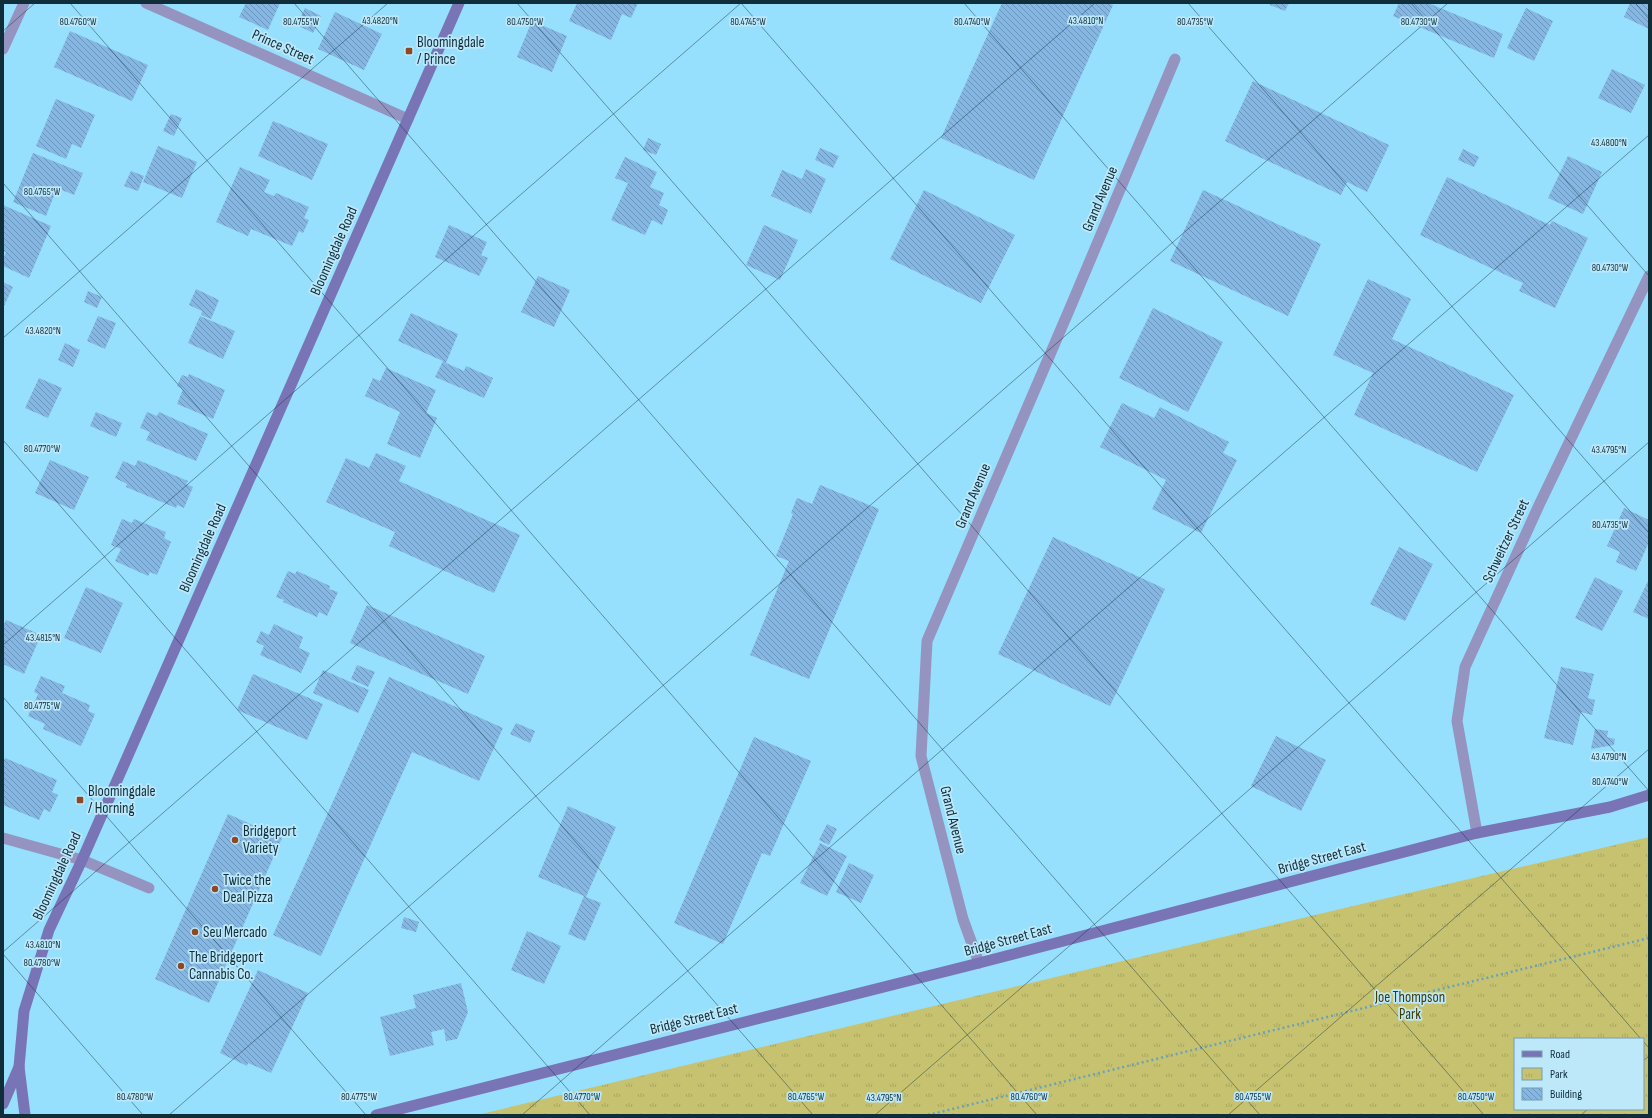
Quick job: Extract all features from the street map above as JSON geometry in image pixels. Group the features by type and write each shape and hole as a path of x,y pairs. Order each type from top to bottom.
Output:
{"main road":[{"name":"Bloomingdale Road","path":"25,1115 19,1066 24,1011 49,930 82,860 459,3"},
{"name":"Bridge Street East","path":"376,1115 979,963 1477,833 1610,807 1649,795"},
{"path":"3,1104 19,1066"}],"street":[{"path":"3,49 24,3"},
{"name":"Prince Street","path":"146,3 408,119"},
{"name":"Grand Avenue","path":"979,963 963,919 921,756 927,641 1176,59"},
{"name":"Schweitzer Street","path":"1477,833 1457,721 1465,667 1540,503 1649,276"},
{"path":"3,838 82,860 149,888"}],"path":[{"path":"928,1115 1649,938"}],"green space":[{"name":"Joe Thompson Park","path":"1649,837 1649,1115 477,1115 1353,906"}],"building":[{"path":"246,3 280,3 268,30 239,17"},
{"path":"577,3 638,3 631,18 622,14 611,40 569,21"},
{"path":"1002,3 1108,3 1113,5 1034,180 941,138"},
{"path":"1270,3 1289,3 1285,11 1270,5"},
{"path":"1399,3 1428,3 1503,34 1494,58 1393,16"},
{"path":"1630,3 1649,3 1649,29 1624,17"},
{"path":"305,8 321,16 313,33 297,25"},
{"path":"1526,8 1553,21 1534,61 1507,48"},
{"path":"335,12 382,34 364,70 318,49"},
{"path":"532,21 567,36 552,72 517,57"},
{"path":"70,31 148,65 132,101 54,67"},
{"path":"1612,69 1645,85 1631,113 1598,98"},
{"path":"1253,81 1389,145 1367,192 1347,182 1341,195 1225,141"},
{"path":"56,99 95,115 81,148 72,144 66,159 36,146"},
{"path":"171,114 182,118 174,136 163,131"},
{"path":"273,121 328,144 312,180 258,156"},
{"path":"648,138 661,144 656,155 643,150"},
{"path":"158,146 197,162 182,198 143,182"},
{"path":"820,148 839,156 833,168 815,160"},
{"path":"1463,149 1479,157 1474,167 1458,160"},
{"path":"33,153 83,173 74,195 57,188 46,216 13,202"},
{"path":"1568,156 1602,172 1583,214 1548,198"},
{"path":"625,157 657,172 650,187 664,193 659,205 668,210 662,225 652,220 645,235 611,220 628,183 615,178"},
{"path":"240,167 270,180 264,192 274,196 276,193 309,207 304,218 309,220 303,233 299,231 292,246 251,229 248,236 216,222"},
{"path":"806,169 826,179 811,214 771,196 782,170 802,179"},
{"path":"131,171 144,176 138,191 124,186"},
{"path":"1447,177 1550,225 1552,221 1588,238 1555,308 1519,291 1523,283 1420,235"},
{"path":"924,190 1015,235 981,303 890,259"},
{"path":"1203,190 1321,244 1288,316 1170,261"},
{"path":"3,205 51,226 29,278 3,266 3,260 6,252 3,251"},
{"path":"449,225 487,242 481,255 488,258 479,276 435,257"},
{"path":"764,225 798,240 780,280 746,265"},
{"path":"538,276 570,290 554,327 521,312"},
{"path":"1368,279 1411,299 1392,339 1514,395 1477,472 1354,415 1373,373 1333,355"},
{"path":"3,282 13,287 3,308"},
{"path":"196,289 219,300 211,319 201,315 202,311 189,305"},
{"path":"88,291 102,297 97,308 84,302"},
{"path":"1153,308 1223,342 1188,412 1119,378"},
{"path":"411,313 458,334 446,363 464,371 466,366 493,378 484,398 435,377 443,361 398,341"},
{"path":"98,316 116,323 105,349 87,341"},
{"path":"200,316 235,331 223,359 188,343"},
{"path":"65,343 80,350 73,367 58,360"},
{"path":"386,368 436,390 426,413 437,418 420,458 387,444 400,412 365,396 373,378 380,381"},
{"path":"189,374 225,390 213,419 177,404 183,389 177,386 182,375 188,377"},
{"path":"39,378 62,388 48,418 25,408"},
{"path":"1122,403 1154,418 1160,407 1229,442 1223,453 1237,460 1201,533 1152,509 1166,480 1100,447"},
{"path":"96,412 122,423 116,437 90,426"},
{"path":"147,412 157,416 159,412 208,434 196,461 146,440 150,432 140,428"},
{"path":"376,453 406,466 399,481 520,535 494,593 389,546 395,532 326,502 346,458 369,468"},
{"path":"50,460 89,477 74,510 35,493"},
{"path":"138,460 188,481 186,484 193,487 184,508 177,505 176,508 126,487 127,484 115,478 123,461 135,466"},
{"path":"820,485 879,509 809,679 750,655 789,561 776,556 793,514 791,513 797,498 812,504"},
{"path":"1624,508 1649,520 1649,542 1636,571 1616,562 1620,552 1607,546"},
{"path":"122,519 132,523 134,519 166,532 164,538 171,542 157,575 150,572 148,576 115,561 121,549 111,545"},
{"path":"1053,537 1165,589 1110,706 998,654"},
{"path":"1399,547 1433,564 1405,621 1370,604"},
{"path":"288,571 295,574 297,571 330,586 329,589 338,592 327,616 319,612 317,617 283,602 284,600 276,597"},
{"path":"1595,577 1623,591 1602,631 1575,618"},
{"path":"1648,581 1649,582 1649,619 1633,612"},
{"path":"86,587 123,603 101,653 64,638"},
{"path":"367,605 485,656 468,694 350,643"},
{"path":"6,620 41,635 24,674 3,664 3,626"},
{"path":"274,624 303,637 299,648 310,653 301,673 260,655 264,646 256,642 261,631 269,635"},
{"path":"357,665 375,672 368,687 351,679"},
{"path":"1561,667 1594,674 1588,698 1595,700 1592,715 1581,712 1573,745 1544,738"},
{"path":"323,670 369,690 358,713 313,693"},
{"path":"253,674 323,704 307,740 237,710"},
{"path":"41,676 65,686 62,693 90,705 88,711 95,714 81,746 43,729 45,724 28,716 38,694 34,692"},
{"path":"389,677 503,728 479,781 412,752 321,956 273,935"},
{"path":"516,723 535,731 530,743 510,734"},
{"path":"1595,729 1608,731 1607,737 1615,739 1614,745 1591,749"},
{"path":"1276,736 1326,760 1301,811 1251,786"},
{"path":"754,737 811,761 770,856 762,853 723,944 674,923"},
{"path":"5,758 57,780 52,792 58,795 50,812 44,809 39,820 3,805 3,762"},
{"path":"568,806 616,827 586,897 601,903 585,941 568,934 584,896 538,877"},
{"path":"228,814 282,838 209,1003 155,979"},
{"path":"827,824 837,829 829,845 819,840"},
{"path":"820,843 847,856 827,896 800,883"},
{"path":"849,863 874,875 861,903 836,892"},
{"path":"404,917 419,922 416,932 401,928"},
{"path":"527,931 561,946 544,984 511,970"},
{"path":"258,970 308,993 271,1073 248,1063 247,1066 220,1053"},
{"path":"461,983 468,1012 457,1039 446,1041 444,1029 431,1032 434,1045 390,1056 380,1017 416,1008 413,995"}],"place":[{"name":"Bloomingdale / Prince","path":"409,51"},
{"name":"Bloomingdale / Horning","path":"80,800"},
{"name":"Bridgeport Variety","path":"235,840"},
{"name":"Twice the Deal Pizza","path":"215,889"},
{"name":"Seu Mercado","path":"195,932"},
{"name":"The Bridgeport Cannabis Co.","path":"181,966"}]}
